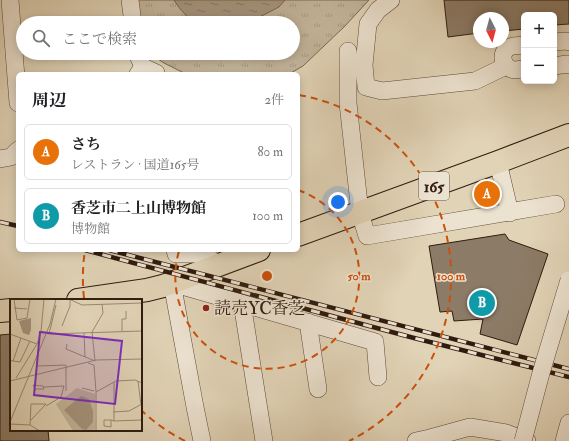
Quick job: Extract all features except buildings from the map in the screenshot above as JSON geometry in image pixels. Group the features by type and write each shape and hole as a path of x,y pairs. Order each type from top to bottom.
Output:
{"highway":[{"name":"165","path":"300,235 569,135"},
{"path":"85,299 147,290 163,286 254,252"},
{"path":"0,311 10,310"}],"street":[{"path":"10,0 16,77"},
{"path":"130,0 132,16"},
{"path":"391,0 378,10 368,24 364,65 366,87 382,91 475,81 506,66"},
{"path":"557,42 569,42"},
{"path":"521,45 510,46 503,53 504,62 509,69 521,69"},
{"path":"348,51 348,103 360,213 367,236 556,204"},
{"path":"557,66 569,65"},
{"path":"0,159 11,157 16,152"},
{"path":"498,162 510,213"},
{"path":"176,252 176,254 204,254 218,265"},
{"path":"523,441 541,373 569,280"},
{"path":"202,441 172,282 375,342 378,377"},
{"path":"242,303 264,441"},
{"path":"308,322 318,389"},
{"path":"564,441 569,423"},
{"path":"416,441 470,427 505,437 527,441"}],"green space":[{"path":"138,0 369,0 345,26 303,66 292,72 182,72 160,60 300,60 300,16 140,16"}],"water":[{"path":"174,0 285,0 279,7 262,16 188,16"}],"railway":[{"path":"0,222 16,226"},
{"path":"92,252 414,338 569,377"},
{"path":"117,252 569,369"}],"place":[{"name":"さち","path":"487,194"},
{"name":"香芝市二上山博物館","path":"482,303"},
{"name":"読売YC香芝","path":"206,308"}]}
